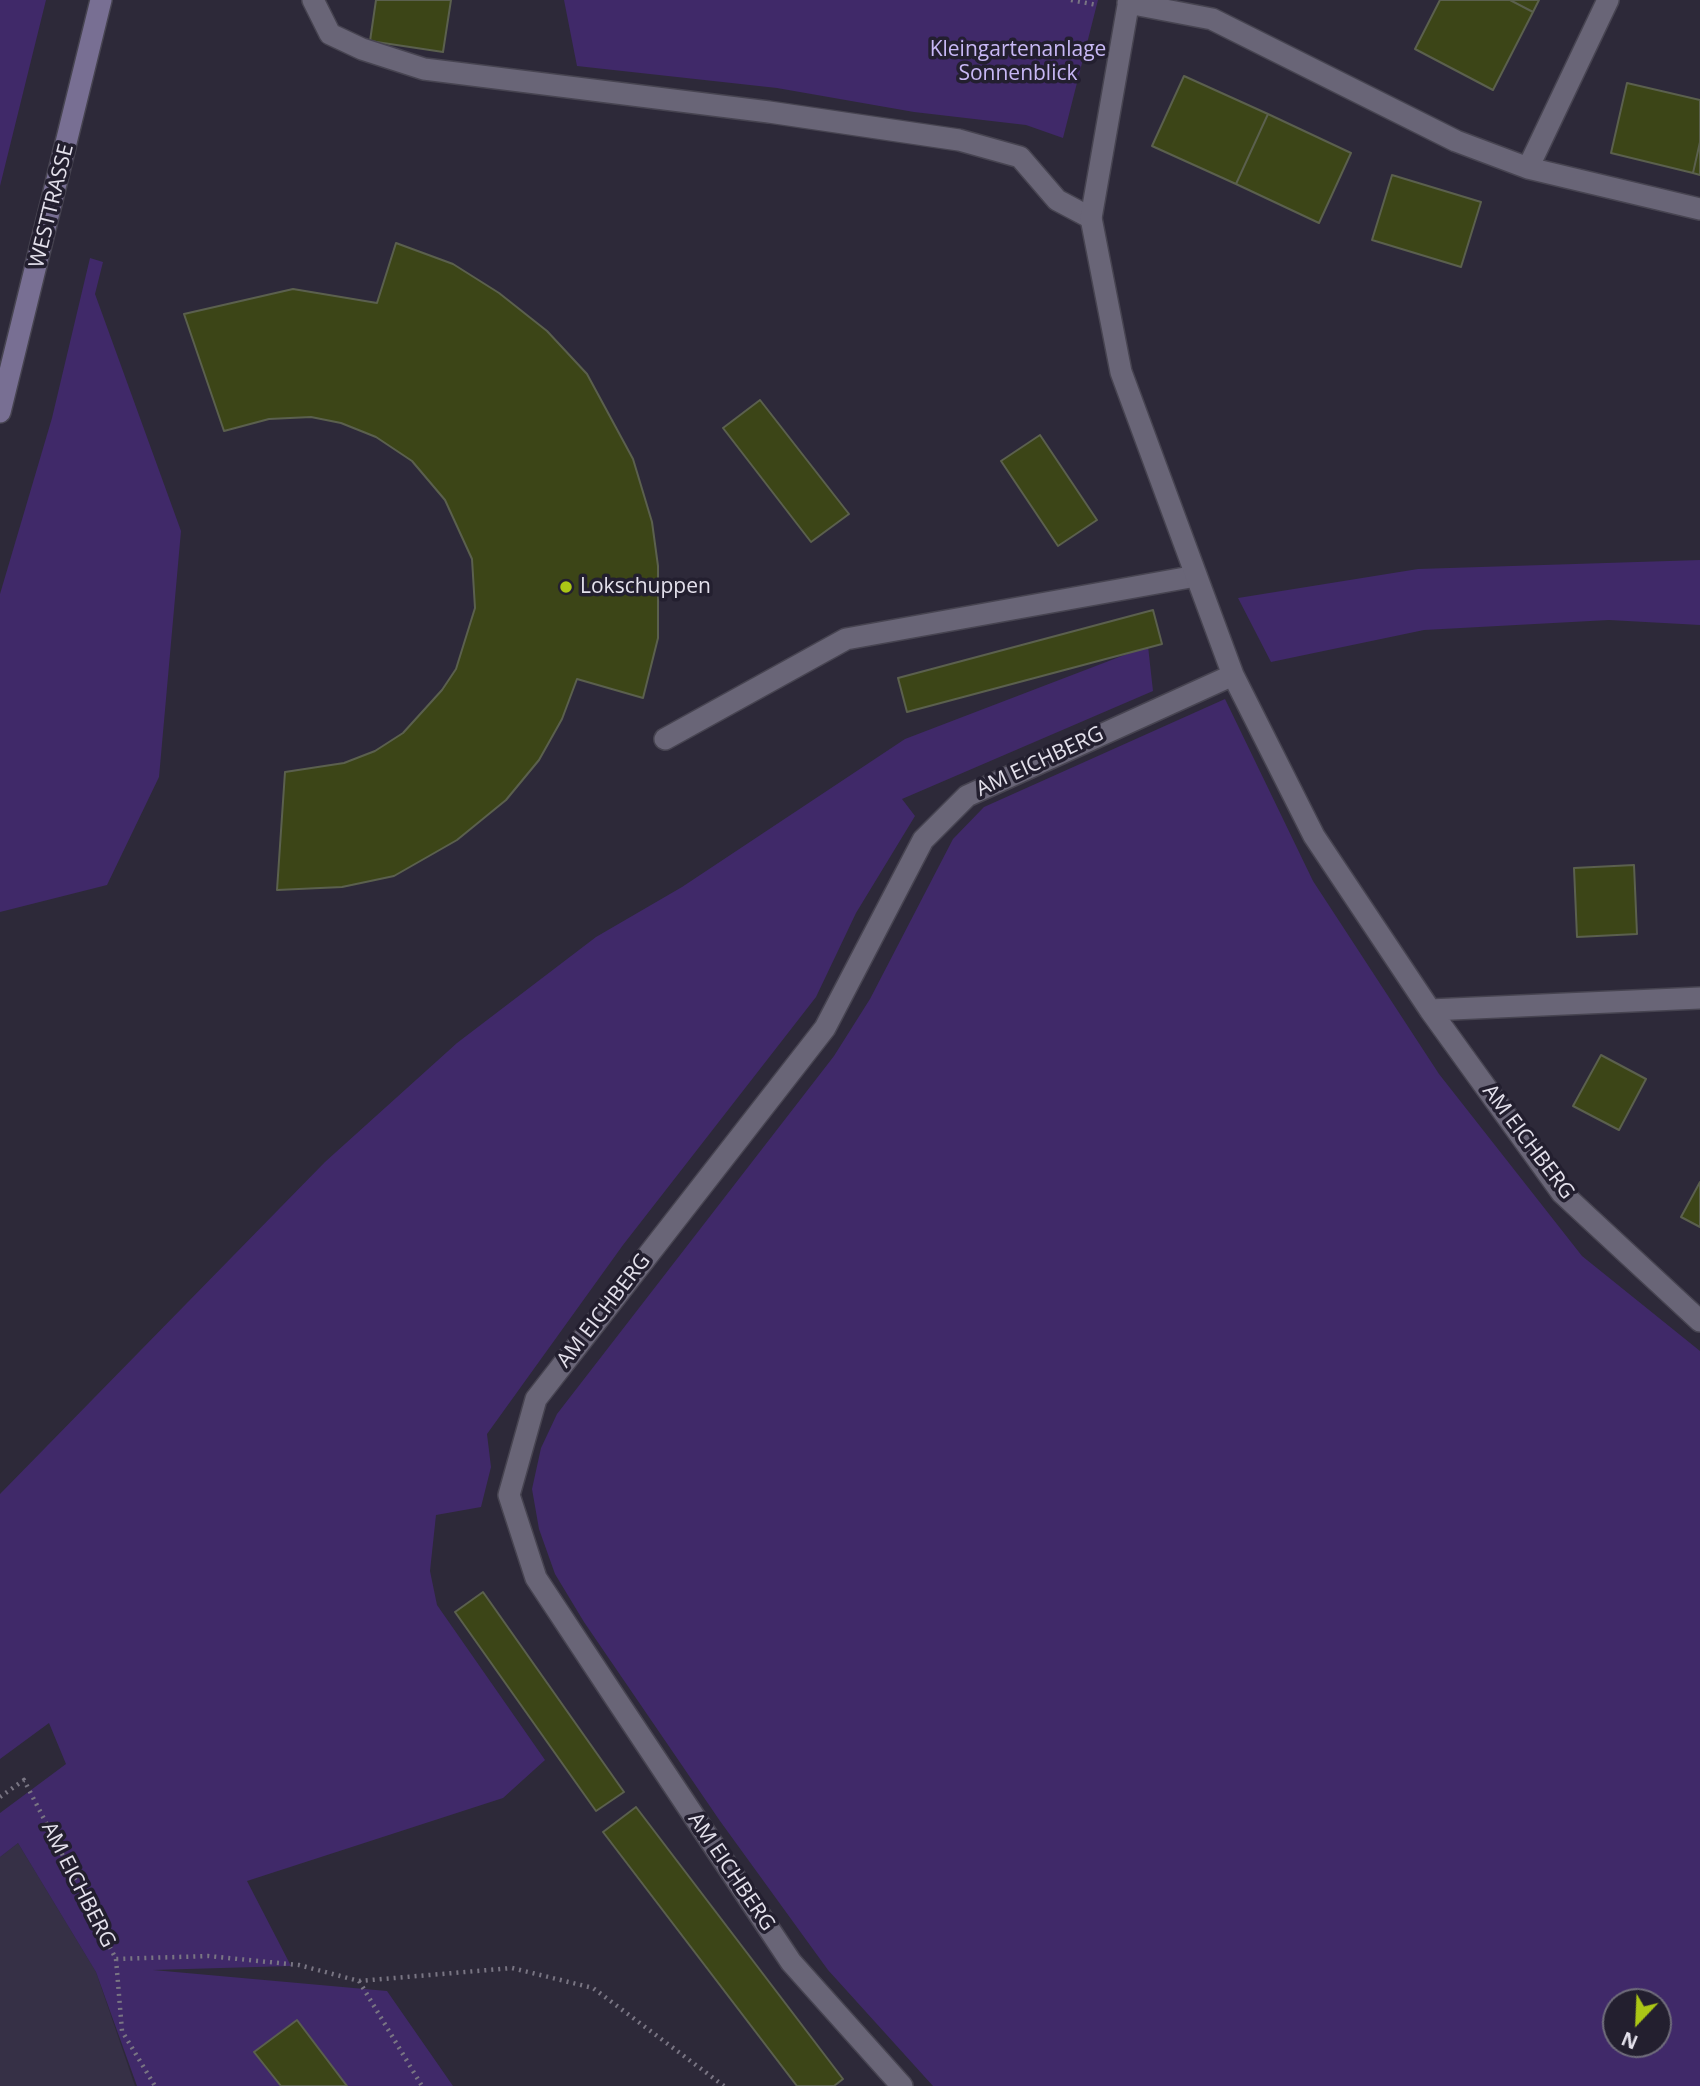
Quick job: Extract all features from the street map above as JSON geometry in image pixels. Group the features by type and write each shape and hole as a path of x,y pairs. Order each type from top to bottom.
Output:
{"main road":[{"name":"WESTTRASSE","path":"0,412 101,0"}],"street":[{"path":"313,0 330,34 362,49 424,69 782,114 959,140 1020,157 1057,200 1091,218"},
{"path":"1528,168 1608,0"},
{"path":"1128,1 1212,19 1455,141 1528,168 1700,209"},
{"name":"AM EICHBERG","path":"1128,1 1091,218 1121,372 1233,675 1314,835 1430,1010 1562,1193 1700,1321"},
{"path":"665,739 846,639 1196,576"},
{"name":"AM EICHBERG","path":"901,2086 791,1962 623,1710 536,1578 509,1495 536,1399 825,1028 923,840 967,796 1233,675"},
{"path":"1430,1010 1700,998"}],"path":[{"name":"AM EICHBERG","path":"0,1797 24,1780 116,1959 208,1956 299,1965 359,1980 512,1968 593,1988 724,2086"},
{"path":"116,1959 122,2031 155,2086"},
{"path":"359,1980 422,2086"}],"shaded area":[{"path":"18,1843 96,1972 135,2086 0,2086 0,1857"}],"green space":[{"path":"0,0 46,0 0,186"},
{"name":"Kleingartenanlage Sonnenblick","path":"564,0 1098,0 1063,138 1026,125 914,112 777,88 577,66"},
{"path":"90,258 103,262 95,294 181,531 159,777 107,885 0,912 0,594 52,418"},
{"path":"1700,560 1700,625 1609,620 1424,630 1271,662 1238,598 1418,569"},
{"path":"1148,646 1153,691 902,799 915,816 856,913 816,997 623,1245 487,1434 491,1467 481,1507 436,1515 430,1571 437,1605 545,1760 503,1798 247,1881 291,1966 153,1970 387,1991 453,2086 137,2086 96,1972 18,1843 0,1857 0,1813 66,1764 49,1723 0,1759 0,1494 325,1162 457,1043 596,937 682,887 905,739"},
{"path":"1225,699 1313,881 1439,1074 1582,1256 1700,1351 1700,2086 933,2086 828,1970 720,1821 584,1622 555,1574 539,1529 532,1489 541,1448 557,1414 834,1056 870,999 953,839 984,807"}],"building":[{"path":"376,0 451,0 443,52 370,41"},
{"path":"1440,0 1510,0 1533,12 1493,90 1415,49"},
{"path":"1510,0 1539,0 1533,12"},
{"path":"1184,76 1268,114 1236,184 1152,146"},
{"path":"1627,83 1700,100 1700,142 1693,173 1611,153"},
{"path":"1268,114 1351,153 1319,223 1236,184"},
{"path":"1700,142 1700,175 1693,173"},
{"path":"1392,175 1481,202 1461,267 1372,240"},
{"name":"Lokschuppen","path":"396,243 453,264 499,293 547,331 587,374 633,459 652,522 658,566 658,638 643,698 577,679 562,719 539,760 506,800 457,840 394,876 342,887 277,890 285,772 344,763 375,751 403,733 442,690 456,669 475,608 472,559 445,500 412,461 376,437 341,423 311,417 269,419 224,431 184,314 293,289 377,303"},
{"path":"760,400 849,514 811,542 723,428"},
{"path":"1040,435 1097,520 1058,546 1001,461"},
{"path":"1153,610 1162,644 907,712 898,678"},
{"path":"1634,865 1637,934 1577,937 1574,868"},
{"path":"1601,1055 1646,1079 1619,1130 1573,1106"},
{"path":"1700,1182 1700,1227 1681,1217"},
{"path":"483,1592 624,1792 596,1811 455,1612"},
{"path":"636,1807 843,2079 834,2086 797,2086 603,1832"},
{"path":"297,2020 347,2086 281,2086 254,2052"}],"place":[{"name":"Lokschuppen","path":"566,587"}]}
